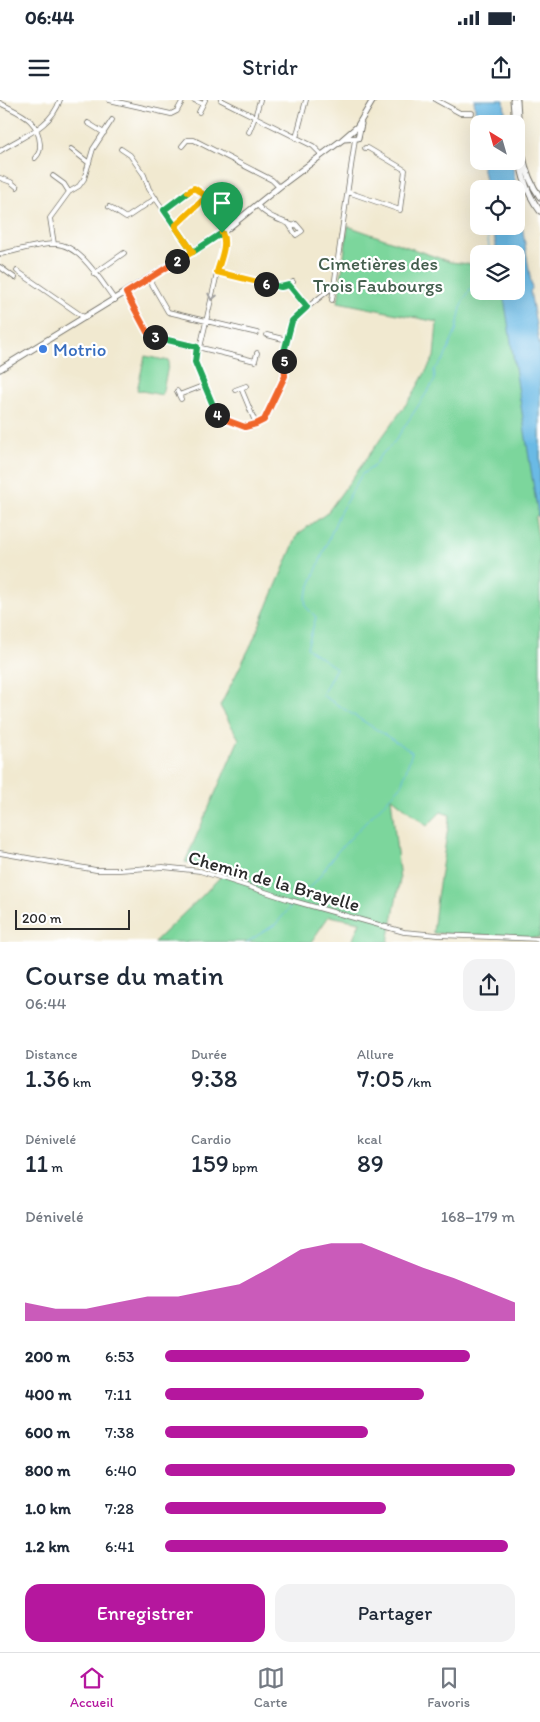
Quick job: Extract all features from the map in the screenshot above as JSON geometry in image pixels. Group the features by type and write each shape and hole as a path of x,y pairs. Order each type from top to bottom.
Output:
{"main road":[{"path":"0,370 222,233 357,127 374,100"},
{"path":"515,100 515,115"},
{"path":"515,100 526,171 531,185 540,197"},
{"path":"342,140 358,137 364,116"},
{"path":"352,131 357,130 359,134"},
{"path":"352,131 350,136 354,139"},
{"path":"522,170 525,186 531,199 540,210"}],"street":[{"path":"0,151 49,120 60,100"},
{"path":"109,100 171,114 177,111 183,100"},
{"path":"194,100 204,102 199,112"},
{"path":"222,100 316,148 322,155"},
{"path":"248,132 260,100"},
{"path":"296,138 306,100"},
{"path":"436,100 460,113 472,113"},
{"path":"0,104 29,119 37,129 40,151 35,158"},
{"path":"54,244 50,220 69,192 82,182 87,174 93,149 112,120"},
{"path":"88,123 104,133"},
{"path":"332,300 354,139"},
{"path":"182,146 187,140 194,140 272,180 279,187"},
{"path":"348,192 400,210 405,170 365,148"},
{"path":"70,149 89,163"},
{"path":"121,149 130,155 144,175 148,186 193,252"},
{"path":"53,176 64,184 69,192"},
{"path":"0,178 10,181 16,187"},
{"path":"164,210 194,188 205,196 204,200 175,226"},
{"path":"109,207 126,218 156,198"},
{"path":"257,204 265,214 288,223"},
{"path":"222,233 224,243 195,362 216,413 220,417 245,427 256,424 266,418 285,376 284,352 292,321 307,307 334,288"},
{"path":"0,254 54,244 66,245 75,250 114,300"},
{"path":"94,274 124,253"},
{"path":"0,267 16,278"},
{"path":"17,270 86,318"},
{"path":"217,272 281,287 291,283 307,307"},
{"path":"149,279 167,311 257,333"},
{"path":"126,293 150,335 255,361 257,353"},
{"path":"267,335 287,340"},
{"path":"179,395 205,384"},
{"path":"235,390 243,387 256,424"},
{"name":"Chemin de la Brayelle","path":"0,852 101,870 163,867 196,871 404,932 540,939"}],"green space":[{"name":"Cimetières des Trois Faubourgs","path":"348,226 450,262 470,264 470,300 518,300 540,385 540,512 535,518 540,550 540,938 433,933 450,815 441,812 427,826 391,797 400,880 388,942 352,942 360,922 329,916 311,942 154,942 225,872 185,862 239,739 220,706 251,645 298,534 327,513 412,396 434,357 437,322 338,302"},
{"path":"145,356 169,361 162,395 137,390"}],"water":[{"path":"474,100 504,100 505,115 476,115"},
{"path":"483,170 513,170 515,180 485,180"},
{"path":"494,235 524,235 532,289 530,291 540,347 540,528 504,300 525,300 525,245 496,245"}],"waterway":[{"path":"487,235 489,245"},
{"path":"298,898 317,880 337,852 401,786 412,752 322,695 336,668 307,648 316,617 306,607 305,598 339,514 362,474 373,467 380,456 395,441 435,380 434,370 444,359 456,331 462,303 470,290"},
{"path":"247,942 276,924 293,904"}],"place":[{"name":"Motrio","path":"43,349"}],"route":[{"path":"222,233 193,252 164,210 194,188 203,194 205,199 182,220 175,226 193,252 126,293 150,335 197,347 195,362 217,414 221,418 248,427 266,418 285,376 284,352 292,321 307,307 289,285 281,287 217,272 224,243 222,233"}]}
